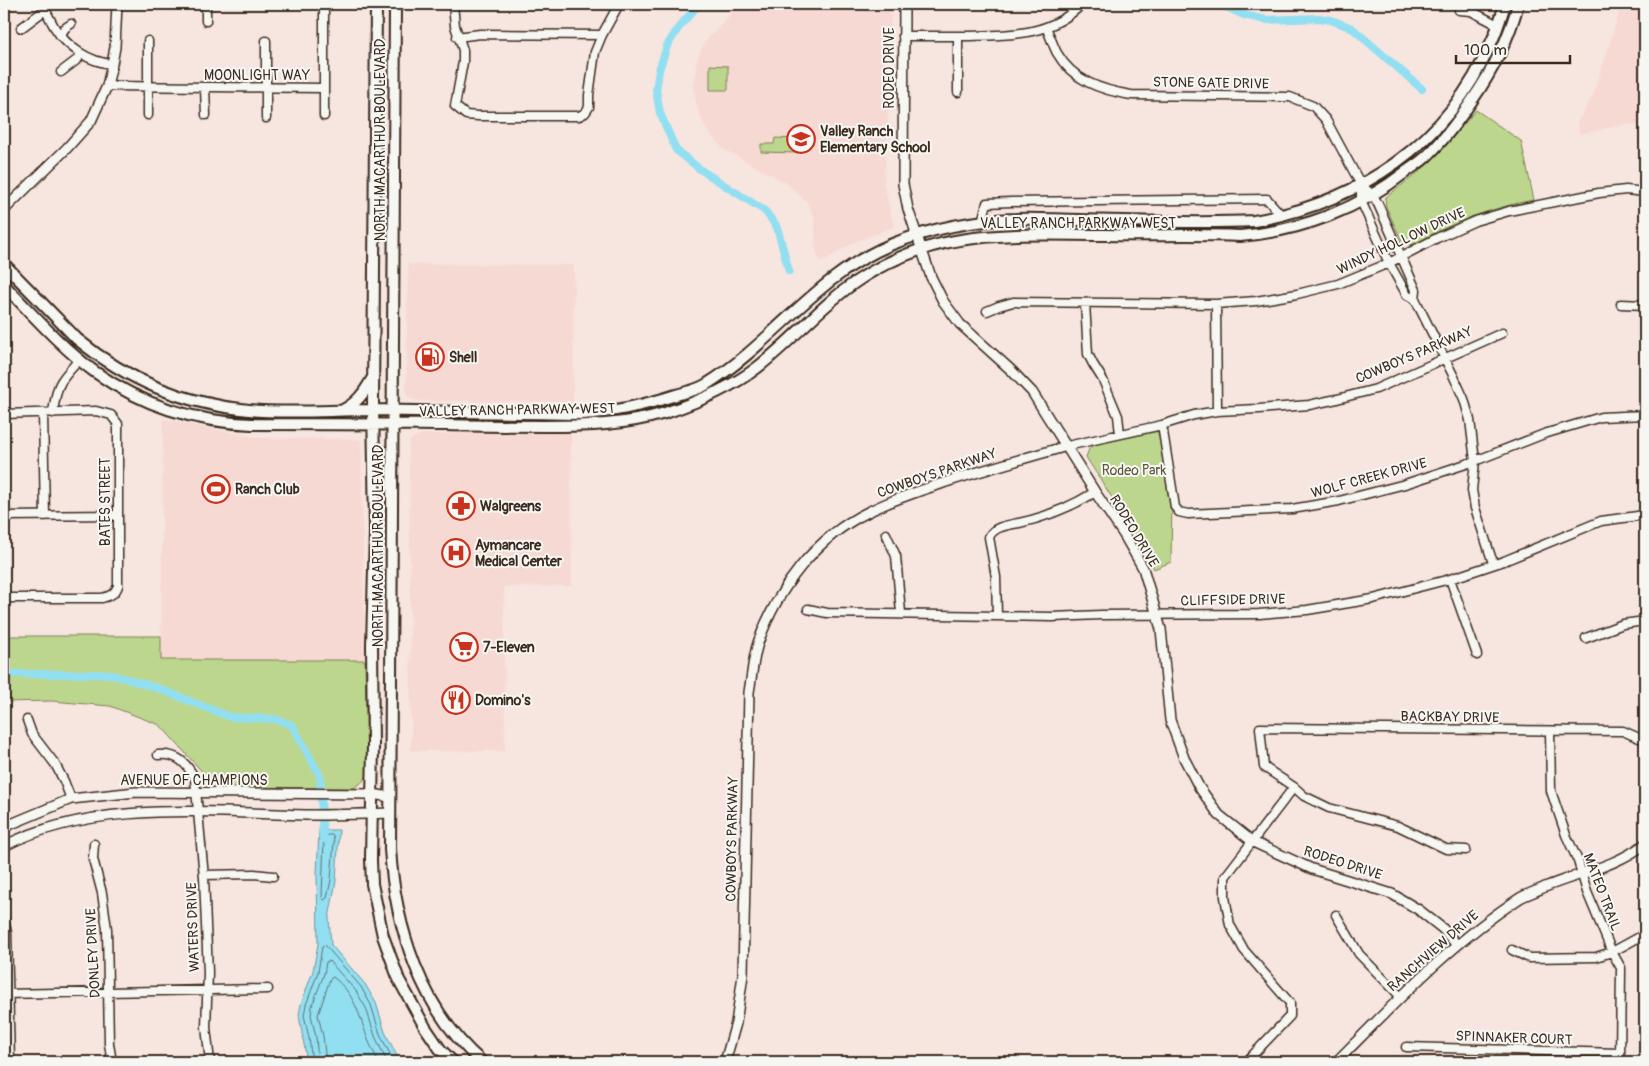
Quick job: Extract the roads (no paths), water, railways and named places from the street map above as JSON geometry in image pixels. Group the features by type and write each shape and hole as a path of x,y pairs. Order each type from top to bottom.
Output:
{"main road":[{"name":"NORTH MACARTHUR BOULEVARD","path":"376,4 372,884 382,936 399,980 410,1002 440,1049 453,1062"},
{"name":"NORTH MACARTHUR BOULEVARD","path":"395,4 390,797 392,877 397,906 412,958 433,1005 449,1028 482,1062"},
{"name":"VALLEY RANCH PARKWAY WEST","path":"4,264 77,339 115,368 158,389 190,399 251,410 289,411 373,410 583,414 619,410 653,402 702,386 751,352 801,304 841,272 867,256 903,240 949,228 1015,219 1254,222 1282,216 1326,202 1380,175 1407,156 1442,122 1459,100 1482,62 1505,4"},
{"name":"VALLEY RANCH PARKWAY WEST","path":"4,285 80,360 121,389 161,408 233,424 560,426 621,423 662,414 697,401 734,383 758,367 833,297 882,265 922,248 974,237 1001,234 1225,236 1259,234 1314,222 1361,202 1395,181 1427,156 1451,131 1496,62 1510,32 1518,4"},
{"path":"1078,220 1078,235"},
{"path":"1225,236 1226,222"},
{"path":"80,360 89,349"},
{"path":"343,410 361,397 373,376"},
{"path":"702,386 707,396"},
{"path":"691,391 697,401"},
{"path":"233,424 235,408"},
{"path":"560,426 561,414"},
{"path":"373,601 392,601"}],"street":[{"path":"4,210 78,136 90,121 107,86 115,47 117,4"},
{"path":"206,4 206,22"},
{"name":"MOONLIGHT WAY","path":"107,86 323,88 324,4"},
{"path":"453,4 457,37 463,50 463,62 454,106 466,115 576,116 585,113 589,107 594,52 619,4"},
{"name":"RODEO DRIVE","path":"904,4 903,184 908,209 931,277 954,317 1032,392 1143,568 1158,614 1166,662 1170,720 1184,758 1199,787 1219,815 1253,842 1312,870 1392,894 1419,910 1437,924 1457,945"},
{"path":"903,36 1004,35 1028,32 1046,28 1067,18 1082,4"},
{"path":"1471,11 1478,4"},
{"path":"21,28 44,7 60,36 67,44 100,63 112,64"},
{"path":"1459,10 1471,11 1498,25"},
{"path":"60,36 70,24"},
{"name":"STONE GATE DRIVE","path":"1046,28 1064,64 1076,76 1108,91 1131,95 1290,97 1313,106 1326,120 1361,185 1373,195 1416,290 1415,299 1464,399 1469,414 1475,460 1472,490 1475,508 1493,564"},
{"path":"457,37 480,34 602,34"},
{"path":"958,36 958,92"},
{"path":"148,41 148,115"},
{"path":"266,41 266,118"},
{"path":"61,72 78,59 80,53"},
{"path":"206,87 206,115"},
{"path":"323,88 324,116"},
{"name":"STONE GATE DRIVE","path":"1361,185 1361,202 1389,263 1407,295 1415,299"},
{"name":"WINDY HOLLOW DRIVE","path":"987,311 1013,302 1216,304 1256,301 1297,294 1338,284 1389,263 1475,221 1509,211 1599,193 1626,190 1645,192"},
{"path":"982,222 987,204 1011,202 1267,199 1282,216"},
{"path":"1085,303 1088,354 1103,380 1118,416 1120,434"},
{"path":"1216,304 1217,411"},
{"path":"1621,304 1645,306"},
{"name":"COWBOYS PARKWAY","path":"725,1062 736,1023 743,975 749,692 756,650 769,617 788,582 810,555 832,536 866,513 910,494 1066,446 1162,425 1194,415 1217,411 1309,405 1376,389 1502,333"},
{"path":"4,414 53,412 55,396 60,381 80,360"},
{"name":"BATES STREET","path":"4,598 102,598 110,596 116,591 118,586 118,424 111,415 96,411 53,412"},
{"path":"43,413 44,516"},
{"name":"WOLF CREEK DRIVE","path":"1162,425 1175,507 1179,512 1188,514 1312,507 1369,494 1475,460 1544,434 1601,417 1645,414"},
{"path":"997,615 994,557 989,537 991,532 1003,526 1026,522 1064,509 1094,492"},
{"path":"4,516 118,515"},
{"name":"CLIFFSIDE DRIVE","path":"808,609 827,613 1052,617 1259,614 1307,610 1372,598 1450,579 1601,521 1645,515"},
{"path":"886,534 896,556 901,613"},
{"path":"1450,579 1477,656"},
{"path":"1586,638 1623,624 1645,621"},
{"path":"27,720 32,734 55,764 71,799"},
{"name":"BACKBAY DRIVE","path":"1294,787 1264,767 1260,728 1623,731 1639,738"},
{"name":"MATEO TRAIL","path":"1550,730 1552,791 1588,892 1612,952 1621,968 1620,1062"},
{"name":"WATERS DRIVE","path":"158,754 174,756 184,762 195,779 204,876 207,945 206,1027 210,1062"},
{"path":"1244,1062 1290,1016 1290,1002 1244,950 1230,925 1225,897 1225,877 1294,787 1304,796 1329,808 1398,826 1446,850 1466,850"},
{"name":"AVENUE OF CHAMPIONS","path":"4,827 71,799 136,792 372,794 390,797"},
{"path":"4,846 34,833 69,823 131,813 165,811 312,815 390,813"},
{"name":"DONLEY DRIVE","path":"94,844 93,859 102,893 107,929 109,1044 112,1062"},
{"name":"RANCHVIEW DRIVE","path":"1336,1062 1401,997 1457,945 1522,897 1624,858 1645,844"},
{"path":"204,876 254,874 273,876"},
{"path":"1336,916 1359,954 1401,997"},
{"path":"4,919 7,933 6,994 10,1062"},
{"path":"1512,950 1529,958 1596,956 1612,952 1645,934"},
{"path":"6,994 268,989"},
{"name":"SPINNAKER COURT","path":"1406,1047 1620,1053"}],"water":[{"path":"319,830 339,830 336,881 329,918 331,945 365,984 376,1003 385,1032 400,1062 307,1062 299,1015 313,971 318,944 317,873"}],"waterway":[{"path":"699,4 679,27 667,46 659,70 656,90 660,113 676,150 701,170 765,211 777,227 789,271"},
{"path":"1220,4 1244,15 1266,20 1319,18 1331,20 1352,28 1422,89"},
{"path":"4,674 110,674 157,688 230,717 275,719 292,725 320,776 323,839"}],"place":[{"name":"Valley Ranch Elementary School","path":"801,139"},
{"name":"Shell","path":"430,357"},
{"name":"Ranch Club","path":"216,489"},
{"name":"Walgreens","path":"461,506"},
{"name":"Aymancare Medical Center","path":"456,553"},
{"name":"7-Eleven","path":"464,647"},
{"name":"Domino's","path":"456,700"}],"park label":[{"name":"Rodeo Park","path":"1134,470"}]}
